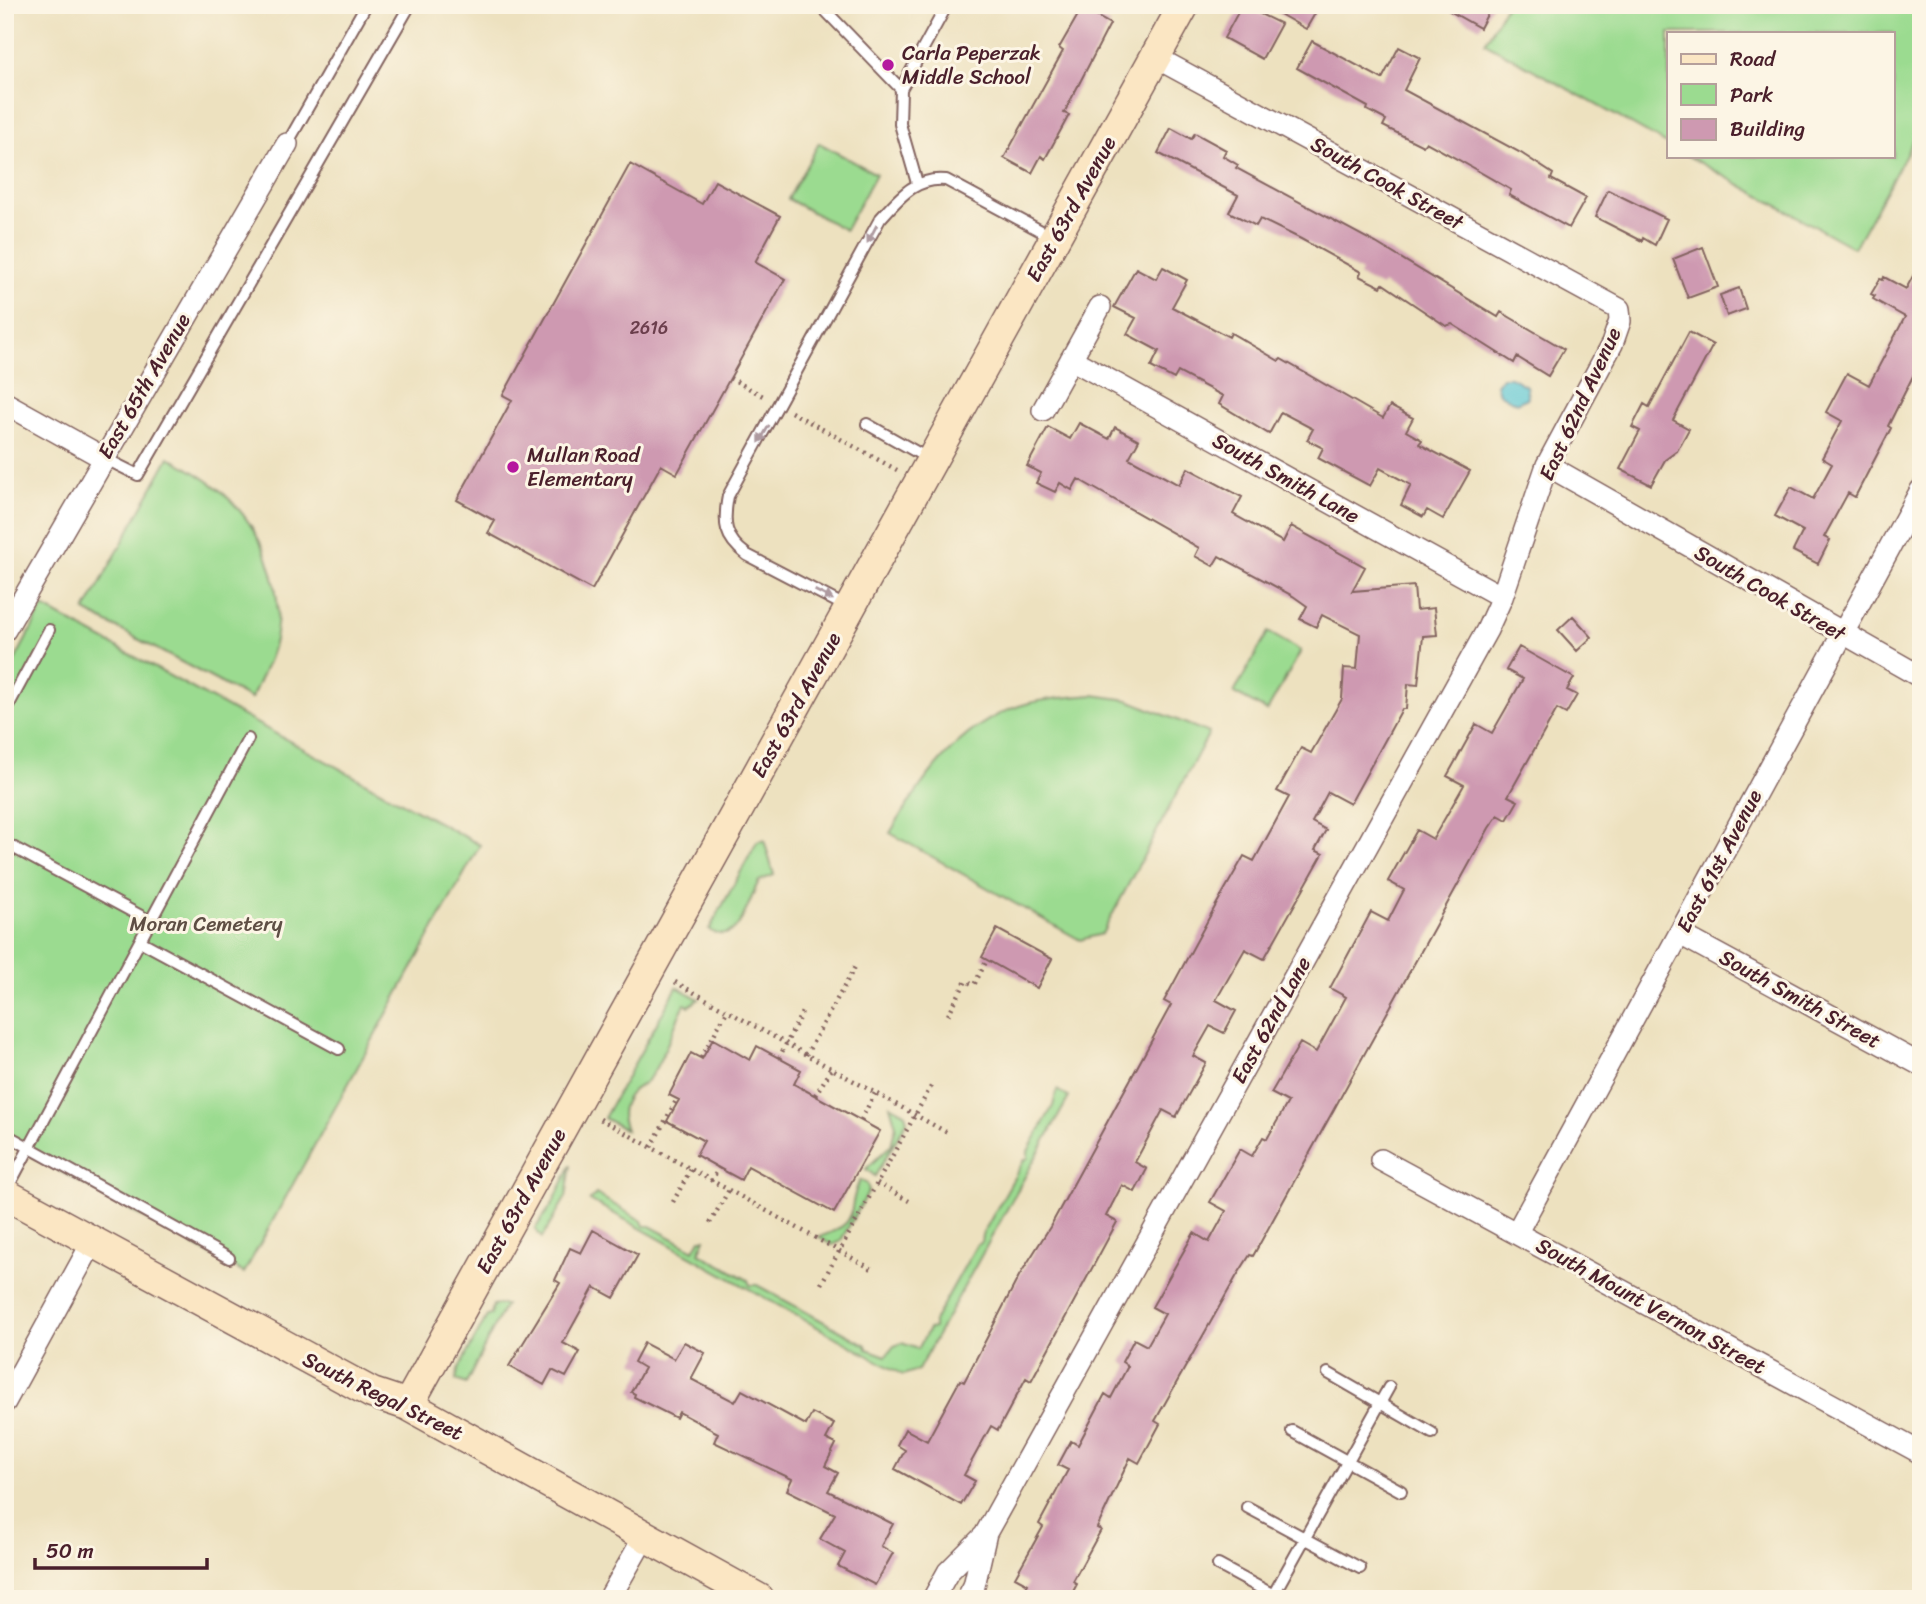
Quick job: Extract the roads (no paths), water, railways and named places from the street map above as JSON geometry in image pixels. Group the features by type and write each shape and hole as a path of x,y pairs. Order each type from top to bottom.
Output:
{"street":[{"name":"East 63rd Avenue","path":"408,1405 1184,5"},
{"name":"South Cook Street","path":"1156,57 1619,309"},
{"name":"East 65th Avenue","path":"5,630 102,457 286,144"},
{"path":"1043,410 1100,307"},
{"name":"East 62nd Avenue","path":"1537,499 1547,466 1612,344 1620,321 1619,309"},
{"name":"South Smith Lane","path":"1071,359 1502,597"},
{"path":"5,403 102,457"},
{"name":"South Cook Street","path":"1547,466 1921,677"},
{"name":"East 61st Avenue","path":"1517,1232 1921,490"},
{"name":"East 62nd Lane","path":"933,1599 948,1572 986,1533 1487,630 1502,597 1537,499"},
{"name":"South Smith Street","path":"1680,933 1921,1065"},
{"name":"South Mount Vernon Street","path":"1381,1160 1921,1453"},
{"name":"South Regal Street","path":"5,1193 92,1243 372,1393 408,1405 646,1534 759,1599"},
{"path":"5,1402 92,1243"},
{"name":"East 62nd Lane","path":"967,1599 974,1586 986,1533"},
{"path":"609,1599 646,1534"}],"lane":[{"path":"286,144 366,5"},
{"path":"102,457 138,475 410,5"},
{"path":"820,5 901,89"},
{"path":"917,183 900,124 901,89 947,5"},
{"path":"849,608 747,555 734,545 726,533 724,517 728,496 880,219 917,183 930,179 946,180 1055,238"},
{"path":"867,424 932,460"},
{"path":"5,712 49,630"},
{"path":"5,1193 248,739"},
{"path":"5,843 150,921"},
{"path":"140,940 339,1049"},
{"path":"5,1134 229,1258"},
{"path":"1328,1373 1432,1433"},
{"path":"1218,1565 1275,1597 1389,1387"},
{"path":"1292,1431 1401,1491"},
{"path":"1247,1507 1360,1568"}],"water":[{"path":"1502,377 1510,377 1526,386 1528,398 1516,403 1499,393 1496,385"}],"place":[{"name":"Carla Peperzak Middle School","path":"888,65"},
{"name":"Mullan Road Elementary","path":"513,467"}],"park label":[{"name":"Moran Cemetery","path":"206,924"}]}
